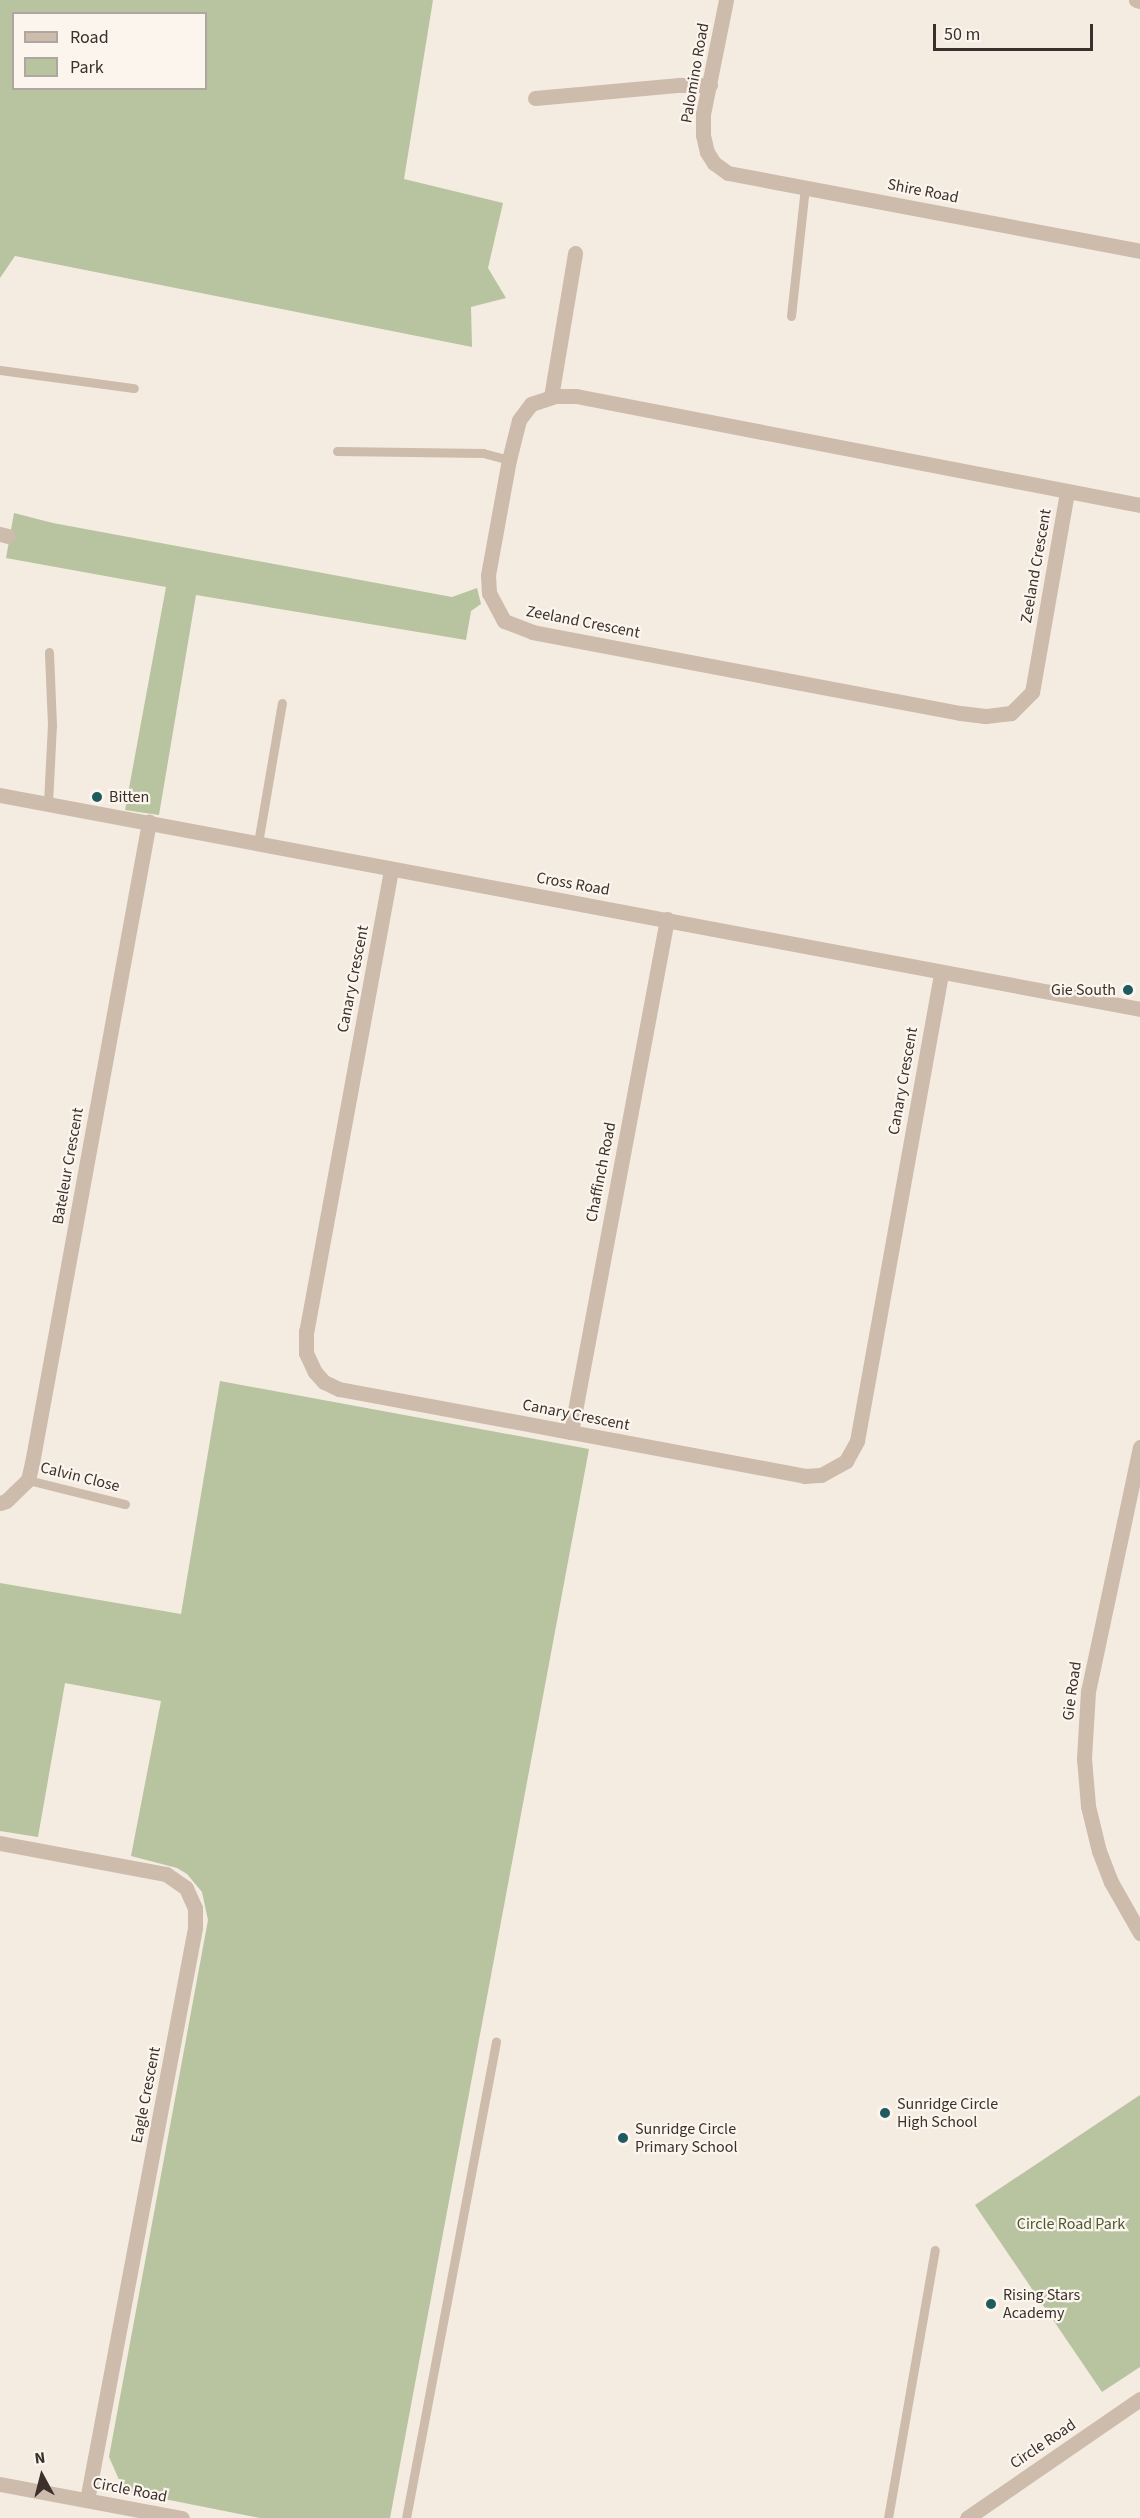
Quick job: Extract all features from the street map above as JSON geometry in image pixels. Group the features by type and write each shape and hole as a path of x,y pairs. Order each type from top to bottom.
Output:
{"street":[{"name":"Palomino Road","path":"707,152 703,135 703,114 726,0"},
{"path":"535,98 679,85 710,85"},
{"name":"Shire Road","path":"707,152 714,163 728,173 1140,251"},
{"path":"551,397 575,253"},
{"name":"Zeeland Crescent","path":"1067,492 1032,692 1011,713 985,716 517,628 504,621 493,606 488,585 509,460 523,412 531,404 551,397 576,396 1140,505"},
{"name":"Cross Road","path":"0,795 1140,1009"},
{"name":"Bateleur Crescent","path":"28,1480 149,822"},
{"name":"Canary Crescent","path":"392,870 306,1331 306,1353 315,1372 324,1382 339,1389 805,1476 821,1475 846,1461 856,1441 940,972"},
{"name":"Chaffinch Road","path":"572,1432 667,919"},
{"name":"Gie Road","path":"1140,1448 1088,1691 1084,1758 1088,1806 1099,1851 1111,1882 1140,1934"},
{"path":"0,1503 6,1501 28,1480"},
{"name":"Eagle Crescent","path":"0,1843 166,1874 186,1888 195,1908 195,1928 87,2500"},
{"name":"Circle Road","path":"967,2518 1140,2399"},
{"name":"Circle Road","path":"0,2484 183,2518"}],"lane":[{"path":"791,316 805,188"},
{"path":"0,370 134,388"},
{"path":"337,451 483,453 509,460"},
{"path":"48,803 52,725 49,652"},
{"path":"258,843 282,703"},
{"name":"Calvin Close","path":"28,1480 125,1504"},
{"path":"406,2518 496,2041"},
{"path":"888,2518 935,2250"}],"green space":[{"path":"0,0 433,0 404,179 503,203 488,268 506,298 471,307 472,347 15,256 0,278"},
{"path":"14,513 53,523 452,597 477,588 481,604 471,611 466,640 196,595 159,815 125,810 166,587 6,558"},
{"path":"220,1381 589,1449 390,2518 260,2518 124,2491 109,2457 208,1920 202,1892 187,1874 177,1868 131,1856 161,1701 65,1683 38,1837 0,1831 0,1583 181,1614"},
{"name":"Circle Road Park","path":"1140,2095 1140,2367 1102,2392 975,2205"}],"place":[{"name":"Bitten","path":"97,797"},
{"name":"Gie South","path":"1128,990"},
{"name":"Sunridge Circle High School","path":"885,2113"},
{"name":"Sunridge Circle Primary School","path":"623,2138"},
{"name":"Rising Stars Academy","path":"991,2304"}]}
